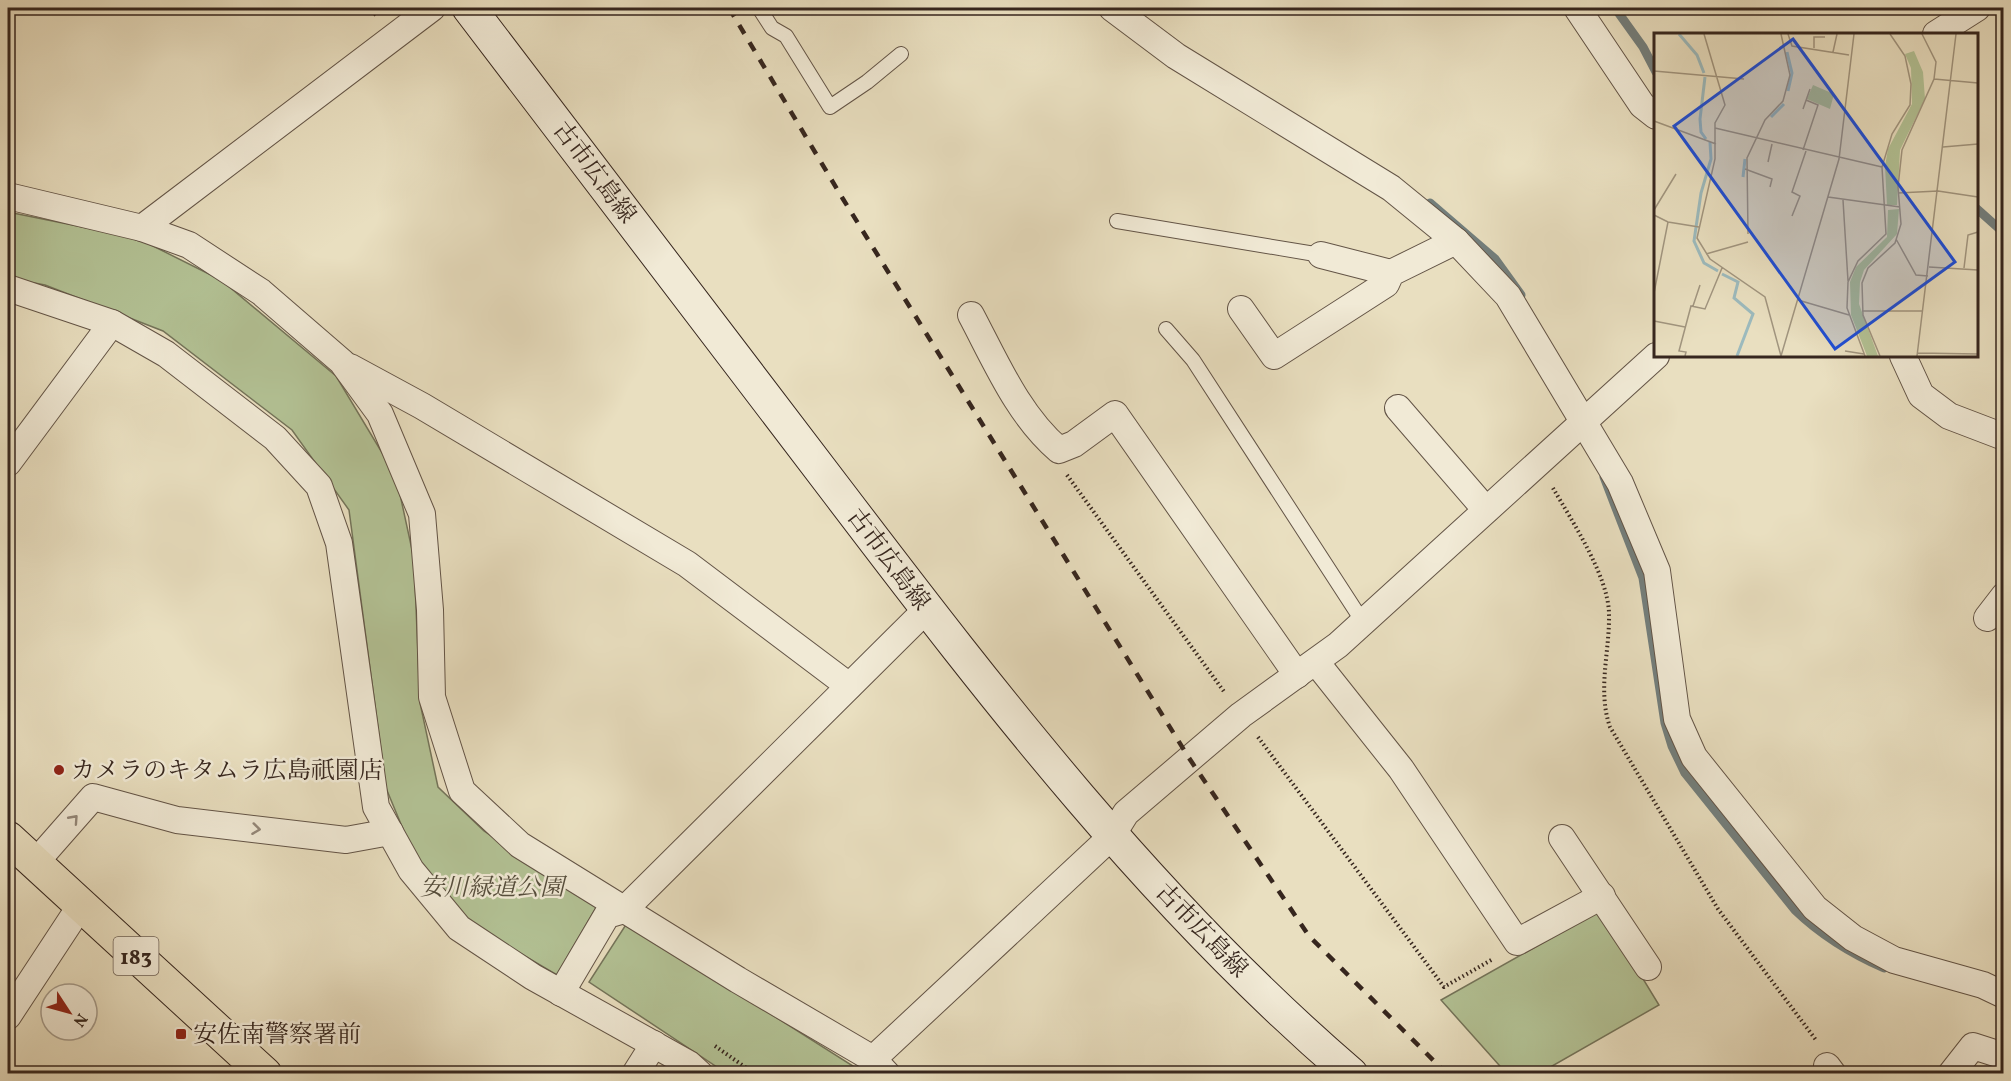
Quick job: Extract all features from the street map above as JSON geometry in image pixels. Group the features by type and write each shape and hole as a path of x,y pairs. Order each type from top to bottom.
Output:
{"highway":[{"name":"183","path":"8,838 265,1074"}],"main road":[{"name":"古市広島線","path":"469,8 927,609 1111,837 1297,1026 1351,1074"}],"street":[{"path":"142,228 432,8"},
{"path":"1112,8 1176,56 1391,188 1456,241 1508,296 1620,483 1657,571 1677,719 1694,757 1815,908 1853,938 1894,960 1983,985 2004,995"},
{"path":"1577,8 1642,105 1654,114"},
{"path":"1938,33 1977,8"},
{"path":"8,196 142,228 189,245 261,292 342,363 380,414 422,514 430,610 432,697 462,791 520,845 880,1066 1111,837 1126,813 1241,715 1306,669 1363,622 1655,357"},
{"path":"1241,309 1274,356 1386,284 1391,273 1456,241"},
{"path":"1321,255 1391,273"},
{"path":"8,288 112,323 166,354 275,438 319,486 339,543 376,807 411,870 459,928 561,993 689,1064 700,1074"},
{"path":"971,315 1010,390 1046,439 1059,450 1074,444 1115,414 1306,669 1401,769 1517,942 1602,896"},
{"path":"8,463 112,323"},
{"path":"1903,357 1921,395 1949,416 2004,437"},
{"path":"342,363 422,406 687,564 849,686"},
{"path":"1398,408 1486,510"},
{"path":"1987,618 2004,596"},
{"path":"561,993 607,915 624,910 927,609"},
{"path":"35,863 93,797 177,820 346,840 390,832"},
{"path":"1562,838 1648,967"},
{"path":"8,1016 81,905"},
{"path":"635,1074 654,1044"},
{"path":"1951,1074 1973,1046 2004,1056"}],"lane":[{"path":"759,8 772,28 786,36 830,106 867,82 901,54"},
{"path":"1117,221 1321,255"},
{"path":"1166,329 1193,360 1363,622"}],"path":[{"path":"1059,450 1060,466 1241,715 1444,987 1516,946 1517,942"},
{"path":"1539,461 1604,583 1609,612 1604,711 1610,727 1718,909 1829,1058 1830,1070"}],"green space":[{"name":"安川緑道公園","path":"8,212 137,238 221,280 336,376 396,476 414,559 420,703 438,787 484,831 597,906 557,975 462,919 415,858 386,788 349,510 292,430 163,331 45,285 8,278"},
{"path":"1601,910 1659,1005 1540,1073 1507,1074 1441,1000"},
{"name":"安川緑道公園","path":"627,923 864,1073 726,1073 589,982"}],"waterway":[{"path":"1615,8 1643,47 1654,68"},
{"path":"1430,203 1495,259 1521,295"},
{"path":"1978,210 2004,233"},
{"path":"1604,477 1643,578 1665,723 1672,746 1685,773 1795,910 1837,943 1884,968"}],"railway":[{"path":"729,8 843,199 1189,758 1309,936 1447,1074"}],"place":[{"name":"カメラのキタムラ広島祇園店","path":"59,770"},
{"name":"安佐南警察署前","path":"181,1034"}]}
